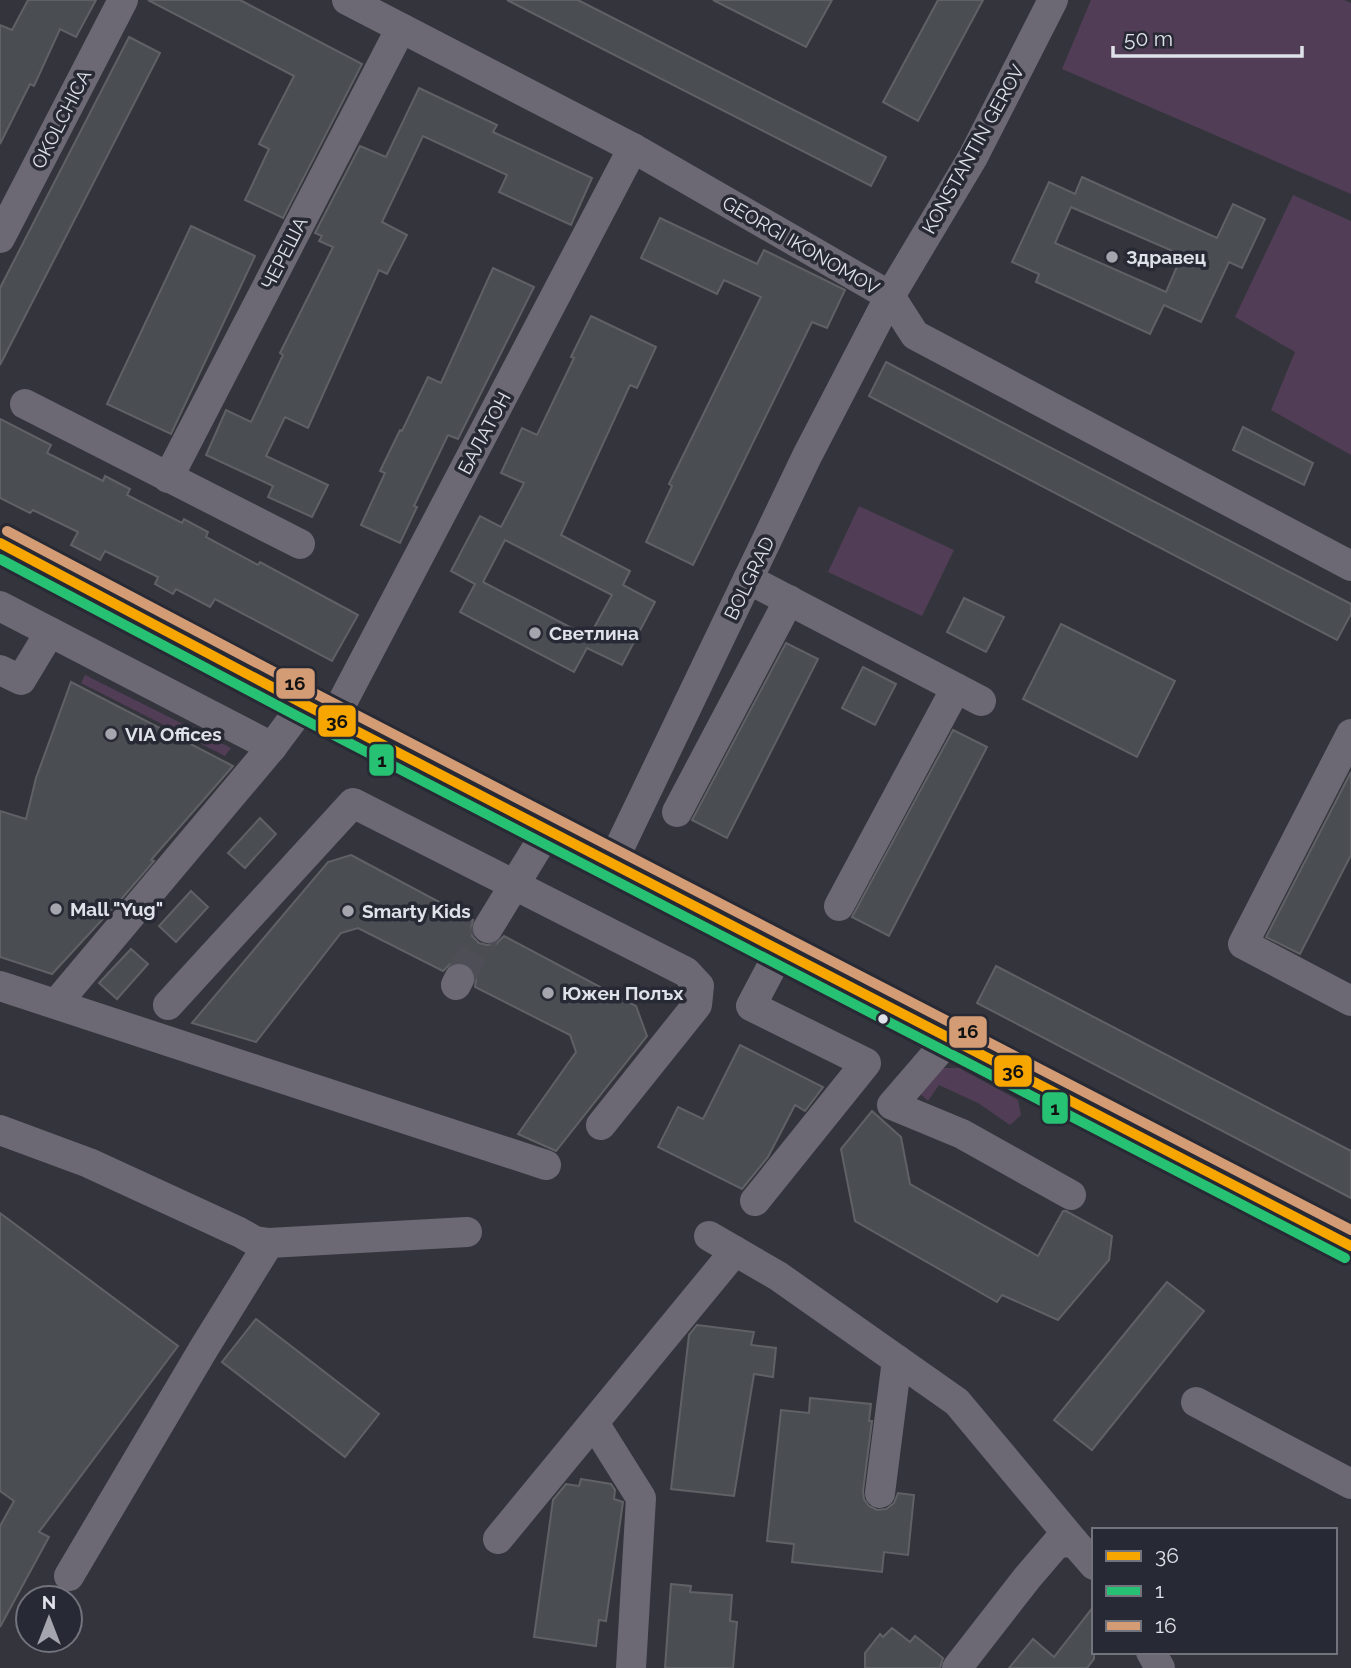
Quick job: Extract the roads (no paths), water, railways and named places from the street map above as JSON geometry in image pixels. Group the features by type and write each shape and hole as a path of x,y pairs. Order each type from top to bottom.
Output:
{"street":[{"name":"OKOLCHICA","path":"0,238 123,0"},
{"name":"GEORGI IKONOMOV","path":"347,0 633,148 890,296 915,335 1351,566"},
{"name":"KONSTANTIN GEROV","path":"890,296 973,156 1053,0"},
{"name":"ЧЕРЕША","path":"168,478 401,28"},
{"name":"БАЛАТОН","path":"334,718 633,148"},
{"name":"BOLGRAD","path":"612,863 807,456 890,296"},
{"path":"25,404 300,544"},
{"path":"0,543 304,704 1351,1246"},
{"path":"748,579 969,694 839,906"},
{"path":"677,812 789,600"},
{"path":"0,606 272,747"},
{"path":"0,670 21,680 50,632"},
{"path":"56,1004 272,747 304,704"},
{"path":"1351,734 1243,944 1351,1001"},
{"path":"168,1005 353,803 686,972 699,986 698,1004 601,1125"},
{"path":"488,928 548,830"},
{"path":"755,1201 866,1063 751,1006 780,951"},
{"path":"0,986 546,1165"},
{"path":"949,1039 892,1105 962,1135 1071,1195"},
{"path":"0,1129 89,1163 255,1241 467,1233"},
{"path":"709,1236 778,1276 957,1402 1092,1563"},
{"path":"69,1576 269,1242"},
{"path":"498,1539 735,1251"},
{"path":"880,1493 897,1360"},
{"path":"1196,1402 1351,1484"},
{"path":"594,1423 641,1498 631,1668"},
{"path":"957,1668 1057,1543 1074,1542"}],"tunnel":[{"path":"459,979 488,928"}],"place":[{"name":"Здравец","path":"1112,257"},
{"name":"Светлина","path":"535,633"},
{"name":"VIA Offices","path":"111,734"},
{"name":"Mall \"Yug\"","path":"56,909"},
{"name":"Smarty Kids","path":"348,911"},
{"name":"Южен Полъх","path":"548,993"}]}
